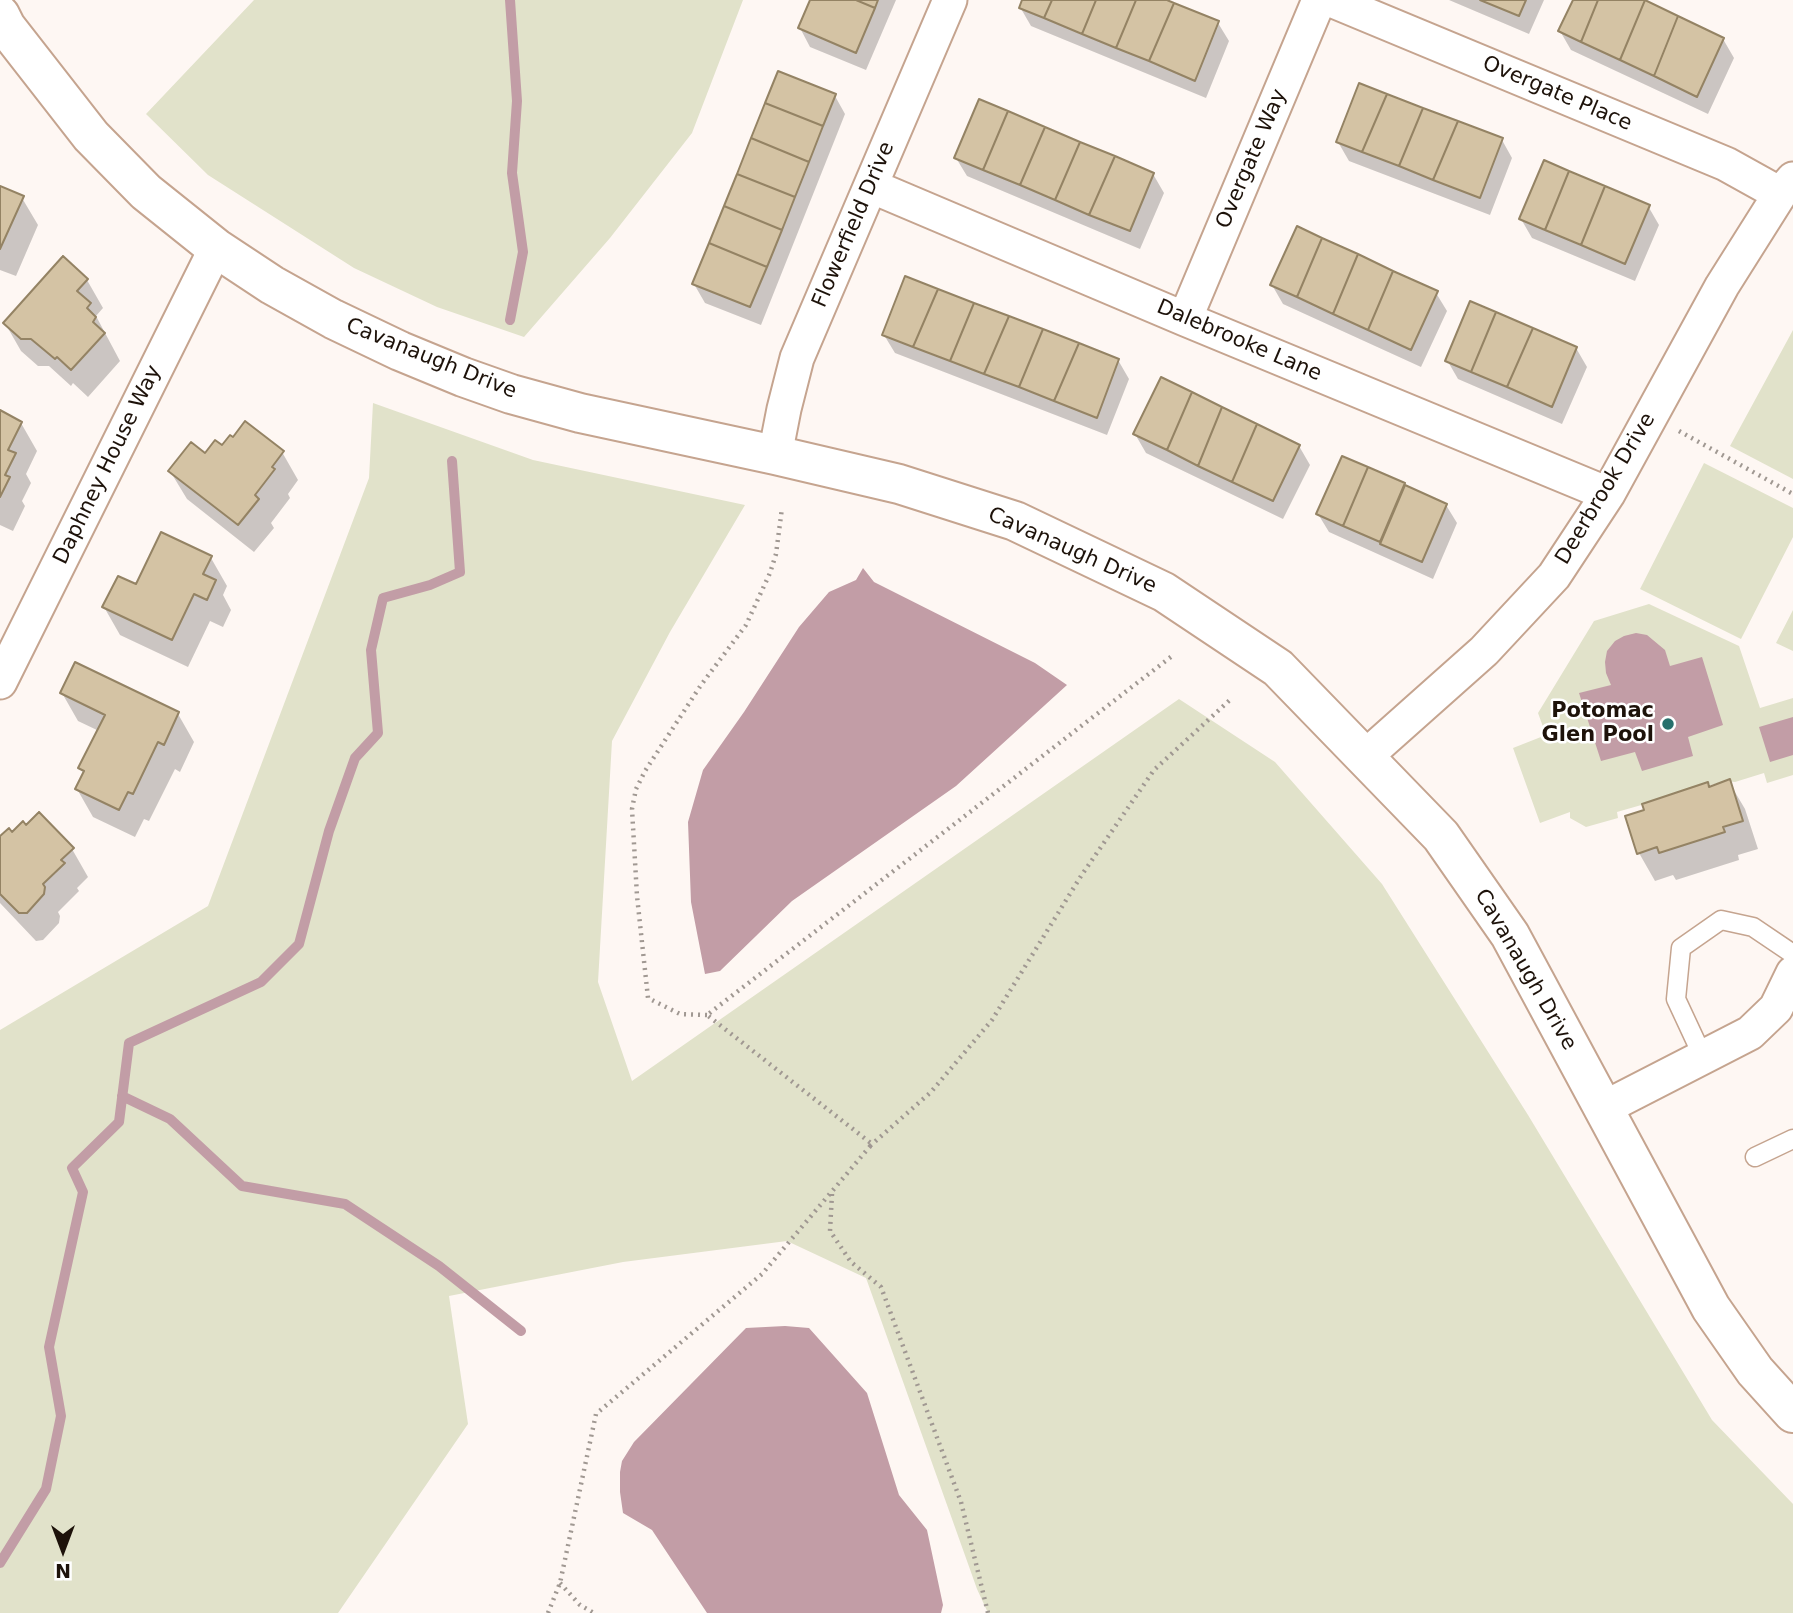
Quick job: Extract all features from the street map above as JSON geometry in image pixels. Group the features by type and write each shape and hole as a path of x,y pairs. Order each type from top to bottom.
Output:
{"street":[{"name":"Flowerfield Drive","path":"775,455 797,358 950,0"},
{"name":"Overgate Way","path":"1185,319 1319,0"},
{"name":"Overgate Place","path":"1331,0 1787,187"},
{"name":"Cavanaugh Drive","path":"2,25 91,136 146,192 216,248 272,285 333,319 400,351 511,394 580,413 898,484 1015,521 1164,592 1278,668 1441,836 1510,934 1711,1308 1755,1371 1793,1413"},
{"name":"Dalebrooke Lane","path":"871,186 1608,494"},
{"name":"Deerbrook Drive","path":"1366,756 1484,651 1554,576 1608,494 1722,286 1787,187"},
{"name":"Daphney House Way","path":"0,682 216,248"},
{"path":"1604,1108 1750,1033 1776,1008 1793,973"}],"lane":[{"path":"1703,1057 1676,999 1681,948 1721,920 1754,927 1793,954"},
{"path":"1755,1157 1793,1139"}],"path":[{"path":"1651,415 1793,495"},
{"path":"782,508 776,554 746,625 701,685 636,789 632,809 637,895 648,998 680,1014 706,1015 872,1144"},
{"path":"706,1015 1172,656"},
{"path":"548,1613 560,1583 596,1414 762,1274 872,1144 931,1092 992,1020 1081,876 1154,770 1232,698"},
{"path":"872,1144 830,1195 830,1231 851,1262 881,1287 961,1502 988,1613"},
{"path":"560,1583 580,1605 594,1613"}],"green space":[{"path":"254,0 743,0 692,133 610,238 524,337 437,307 354,268 208,175 146,114"},
{"path":"1793,330 1793,479 1730,446"},
{"path":"373,403 533,460 745,505 670,632 612,741 598,982 632,1081 1179,699 1275,762 1382,884 1528,1115 1712,1420 1793,1504 1793,1613 988,1613 977,1589 866,1278 787,1241 623,1262 449,1296 468,1424 338,1613 0,1613 0,1030 208,906 369,478"},
{"path":"1704,463 1793,508 1793,537 1741,639 1640,589"},
{"name":"Potomac Glen Pool","path":"1649,604 1739,646 1760,708 1793,698 1793,775 1767,783 1764,773 1735,782 1725,781 1617,812 1618,818 1586,827 1570,818 1570,812 1540,823 1513,748 1546,735 1538,713 1594,621"},
{"path":"1793,610 1793,651 1776,643"}],"shaded area":[{"path":"863,568 874,582 1035,663 1067,685 956,786 792,901 720,971 705,974 691,902 688,822 703,770 799,627 829,592 856,580"},
{"path":"1636,633 1647,635 1665,650 1670,666 1702,657 1723,725 1688,737 1693,756 1642,771 1635,752 1601,761 1579,693 1611,685 1606,673 1607,651 1615,641"},
{"path":"1793,717 1793,755 1770,762 1759,727"},
{"path":"746,1328 809,1328 867,1393 899,1495 927,1530 943,1605 941,1613 707,1613 652,1530 623,1513 620,1472 622,1461 634,1442"}],"building":[{"path":"810,0 856,0 875,8 856,53 798,28"},
{"path":"856,0 878,0 875,8"},
{"path":"1022,0 1052,0 1044,18 1019,8"},
{"path":"1052,0 1096,0 1082,34 1044,18"},
{"path":"1096,0 1136,0 1116,48 1082,34"},
{"path":"1136,0 1167,0 1174,3 1149,61 1116,48"},
{"path":"1480,0 1526,0 1519,16"},
{"path":"1573,0 1598,0 1581,42 1558,31"},
{"path":"1598,0 1645,0 1620,60 1581,42"},
{"path":"1645,0 1678,16 1654,76 1620,60"},
{"path":"1174,3 1219,21 1195,81 1149,61"},
{"path":"1678,16 1724,38 1697,97 1654,76"},
{"path":"778,71 836,94 823,126 765,103"},
{"path":"1359,83 1387,94 1362,152 1336,142"},
{"path":"1387,94 1423,108 1399,166 1362,152"},
{"path":"979,99 1008,111 983,170 954,158"},
{"path":"765,103 823,126 809,162 751,138"},
{"path":"1423,108 1458,121 1433,180 1399,166"},
{"path":"1008,111 1045,127 1020,185 983,170"},
{"path":"1458,121 1503,138 1480,198 1433,180"},
{"path":"1045,127 1080,142 1055,200 1020,185"},
{"path":"751,138 809,162 795,197 737,174"},
{"path":"1080,142 1115,156 1089,215 1055,200"},
{"path":"1115,156 1154,173 1130,231 1089,215"},
{"path":"1544,160 1569,171 1545,230 1519,219"},
{"path":"1569,171 1605,186 1581,245 1545,230"},
{"path":"737,174 795,197 782,230 724,206"},
{"path":"0,186 24,196 0,249"},
{"path":"1605,186 1650,205 1625,264 1581,245"},
{"path":"724,206 782,230 767,267 709,243"},
{"path":"1297,226 1322,238 1297,297 1270,285"},
{"path":"1322,238 1358,254 1333,314 1297,297"},
{"path":"709,243 767,267 750,307 692,284"},
{"path":"1358,254 1393,271 1368,330 1333,314"},
{"path":"63,256 88,279 77,291 91,303 87,308 96,317 93,322 105,333 71,370 31,339 21,339 3,323"},
{"path":"1393,271 1438,291 1411,350 1368,330"},
{"path":"905,276 938,289 913,347 882,335"},
{"path":"938,289 974,303 950,361 913,347"},
{"path":"1470,301 1496,312 1471,372 1445,361"},
{"path":"974,303 1009,316 984,374 950,361"},
{"path":"1496,312 1533,328 1507,387 1471,372"},
{"path":"1009,316 1043,329 1019,387 984,374"},
{"path":"1533,328 1577,347 1552,407 1507,387"},
{"path":"1043,329 1079,343 1054,401 1019,387"},
{"path":"1079,343 1119,359 1097,418 1054,401"},
{"path":"1161,377 1192,392 1167,450 1133,434"},
{"path":"1192,392 1222,407 1198,466 1167,450"},
{"path":"1222,407 1257,424 1232,482 1198,466"},
{"path":"0,410 22,422 8,450 16,453 5,475 10,477 0,497"},
{"path":"245,421 284,451 272,467 275,469 255,495 259,499 238,525 168,471 191,442 205,453 215,440 222,445 230,435 233,437"},
{"path":"1257,424 1300,445 1273,501 1232,482"},
{"path":"1342,456 1368,467 1343,526 1316,514"},
{"path":"1368,467 1405,483 1380,542 1343,526"},
{"path":"1405,485 1447,504 1422,562 1380,544"},
{"path":"161,532 212,556 203,574 216,580 207,600 194,594 172,640 102,607 118,576 136,584"},
{"path":"75,662 179,712 164,745 158,742 133,794 128,792 119,810 75,789 84,771 78,768 105,715 60,693"},
{"path":"1730,779 1743,821 1723,827 1725,832 1659,853 1657,847 1637,854 1625,816 1644,810 1642,804 1708,782 1709,787"},
{"path":"39,812 74,848 61,860 65,863 43,884 44,894 27,913 19,913 0,894 0,836 9,828 12,832 23,821 26,825"}],"waterway":[{"path":"510,0 517,101 512,173 523,252 510,320"},
{"path":"0,1563 46,1489 61,1416 49,1347 83,1192 72,1168 119,1122 129,1043 261,982 299,944 329,831 355,758 378,733 371,650 383,598 430,585 460,572 452,461"},
{"path":"122,1096 170,1119 242,1186 345,1204 439,1266 521,1331"}],"place":[{"name":"Potomac Glen Pool","path":"1668,724"}]}
